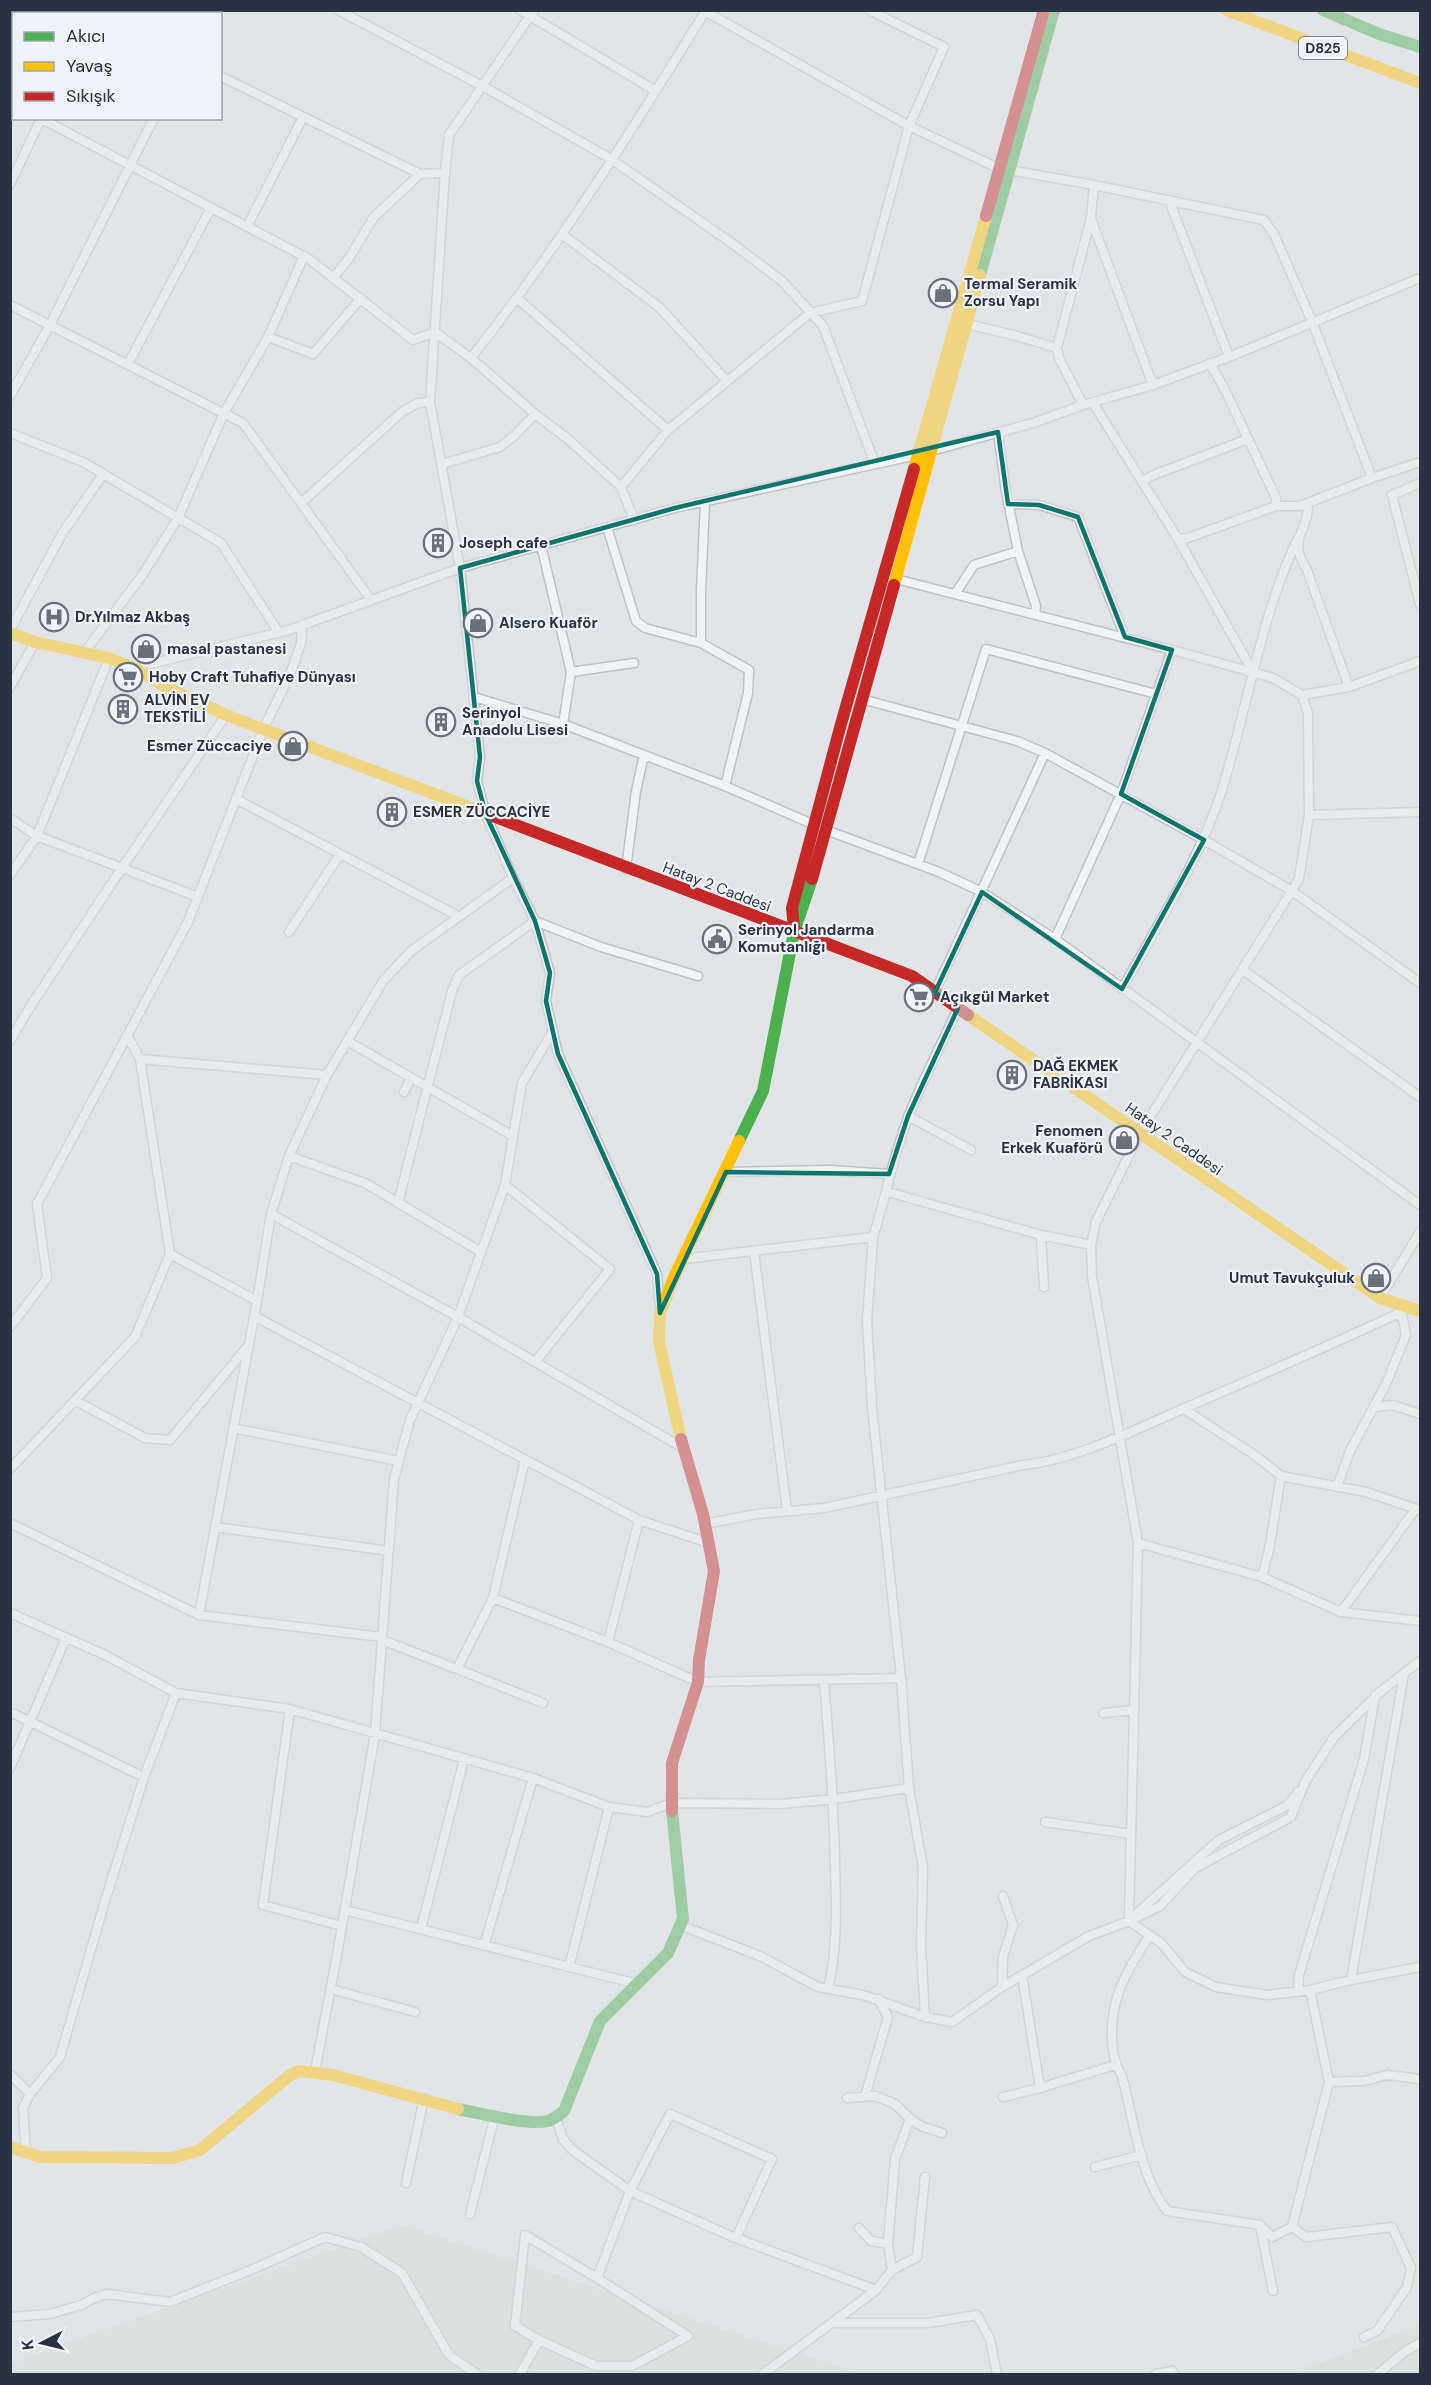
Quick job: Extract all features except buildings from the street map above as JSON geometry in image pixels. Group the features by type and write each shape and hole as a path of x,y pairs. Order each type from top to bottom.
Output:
{"main road":[{"path":"820,827 849,696 931,450 961,323 1044,10"},
{"path":"1003,169 1054,10"},
{"name":"D825","path":"1226,10 1420,83"},
{"name":"D825","path":"1323,10 1379,34 1420,48"},
{"path":"10,2147 40,2157 69,2159 174,2158 200,2150 290,2075 299,2071 315,2071 460,2109 545,2122 556,2118 564,2111 600,2021 668,1953 683,1918 672,1803 672,1763 698,1682 699,1660 714,1571 705,1524 683,1448 659,1342 660,1313 763,1090 794,932 792,908 862,699 917,455 961,323"},
{"name":"Hatay 2 Caddesi","path":"10,632 35,642 109,658 134,668 168,688 263,730 912,976 1380,1298 1415,1309"}],"street":[{"path":"338,10 482,86 611,159 782,281 823,326 875,464"},
{"path":"520,10 532,13 656,91"},
{"path":"621,487 668,430 810,312 862,301 909,126 944,47 868,10"},
{"path":"471,358 518,299 562,235 705,11 909,126 1003,169 1264,220 1274,234 1314,324 1372,478"},
{"path":"532,13 449,135 430,402 460,568 480,757 477,781 486,815 513,878 535,921 550,973 546,1001 558,1054 657,1275 660,1313"},
{"path":"222,77 420,174 445,173"},
{"path":"247,226 303,117"},
{"path":"10,184 40,120"},
{"path":"42,120 304,256 413,340 435,332"},
{"path":"10,396 50,325 153,120"},
{"path":"334,277 349,258 374,217 420,174"},
{"path":"1083,405 1059,358 1057,348 1091,218 1094,185"},
{"path":"1169,200 1228,357"},
{"path":"128,364 211,208"},
{"path":"1091,218 1153,385"},
{"path":"562,235 659,307 727,381"},
{"path":"84,653 143,574 178,518 224,413 268,336 304,256"},
{"path":"134,668 279,633 460,568 607,527 705,502 917,455 1033,423 1083,405 1153,385 1228,357 1314,324 1420,278"},
{"path":"268,336 313,354 361,298"},
{"path":"518,299 668,430"},
{"path":"10,305 243,423 371,600"},
{"path":"961,323 1057,348"},
{"path":"435,332 471,358 535,414 568,439 621,487 634,520"},
{"path":"1210,363 1226,390 1276,498 1276,506"},
{"path":"301,503 403,411 418,403 430,402"},
{"path":"1093,403 1178,539 1253,672"},
{"path":"442,464 500,447 535,414"},
{"path":"998,432 1008,504 1018,551 1036,606 1035,614"},
{"path":"10,433 83,462 221,543 279,633"},
{"path":"1142,482 1151,476 1248,439"},
{"path":"1178,539 1188,538 1276,506 1300,506 1420,462"},
{"path":"10,632 62,534 103,474"},
{"path":"1420,483 1392,495 1417,577 1420,604"},
{"path":"701,643 705,502"},
{"path":"1122,989 1204,840 1222,790 1253,672 1286,562 1298,538 1308,511 1308,503"},
{"path":"1008,504 1040,505 1078,517 1125,638"},
{"path":"607,527 636,621 645,628 701,643 749,670 748,693 725,786"},
{"path":"1298,538 1297,555 1307,570 1349,687"},
{"path":"542,545 571,672 563,724"},
{"path":"955,594 974,565 1018,551"},
{"path":"890,577 1273,678 1302,696 1308,713 1308,815 1299,879 1140,1133 1096,1222 1091,1245 1092,1276 1138,1543 1128,1921"},
{"path":"10,1328 47,1278 37,1204 188,922 263,730 291,672 301,643 302,625"},
{"path":"10,687 35,642"},
{"path":"918,864 986,650 1156,694"},
{"path":"1055,939 1121,794 1172,650"},
{"path":"10,874 37,836 109,658"},
{"path":"1302,696 1349,687 1420,661"},
{"path":"571,672 634,663"},
{"path":"849,696 1017,741 1045,753 1292,891 1420,983"},
{"path":"474,697 563,724 725,786 982,892 1055,939 1420,1205"},
{"path":"10,1041 122,868 226,715"},
{"path":"935,992 1045,753"},
{"path":"626,869 636,791 644,755"},
{"path":"236,799 458,916"},
{"path":"1308,815 1420,812"},
{"path":"10,818 37,836 198,897"},
{"path":"289,933 340,854"},
{"path":"199,1616 271,1214 289,1156 327,1076 383,981 411,951 513,878"},
{"path":"535,921 601,947 698,976"},
{"path":"398,1203 452,992 459,975 535,921"},
{"path":"1243,970 1420,1097"},
{"path":"925,2017 921,1945 923,1868 909,1788 902,1678 872,1408 867,1320 873,1237 888,1192 889,1174 909,1116 958,1008"},
{"path":"315,2071 375,1734 394,1479 410,1420 458,1317 505,1185 522,1083 553,1031"},
{"path":"10,1469 135,1337 170,1254 140,1059 127,1035"},
{"path":"349,1042 513,1136"},
{"path":"140,1059 327,1076"},
{"path":"404,1092 411,1078"},
{"path":"909,1116 971,1150"},
{"path":"289,1156 365,1183 481,1252"},
{"path":"726,1172 830,1170 889,1174"},
{"path":"505,1185 610,1269 535,1362"},
{"path":"888,1192 1041,1235 1091,1245"},
{"path":"271,1214 458,1317 683,1448"},
{"path":"1380,1298 1420,1232"},
{"path":"1041,1235 1044,1287"},
{"path":"683,1259 873,1237"},
{"path":"754,1251 787,1511"},
{"path":"170,1254 257,1301"},
{"path":"705,1524 757,1514 824,1508 1042,1464 1121,1436 1398,1313 1415,1309"},
{"path":"1337,1487 1350,1451 1374,1407 1406,1335 1398,1313"},
{"path":"254,1316 639,1520 709,1543"},
{"path":"76,1401 145,1438 170,1440 248,1347"},
{"path":"1374,1407 1393,1406 1420,1414"},
{"path":"1184,1409 1256,1456 1281,1476 1383,1497 1418,1510 1341,1612"},
{"path":"233,1428 399,1461"},
{"path":"457,1669 493,1598 525,1460"},
{"path":"1262,1577 1269,1550 1281,1476"},
{"path":"608,1642 639,1520"},
{"path":"10,1523 199,1616 382,1639 543,1703"},
{"path":"215,1527 389,1551"},
{"path":"1138,1543 1262,1577 1341,1612 1420,1621"},
{"path":"493,1598 608,1642 698,1682 902,1678"},
{"path":"10,1613 103,1654 176,1693 290,1709 534,1778 609,1807 647,1812 672,1803 781,1804 909,1788"},
{"path":"10,1768 66,1638"},
{"path":"1128,1921 1219,1840 1288,1805 1298,1792 1327,1740 1376,1696 1420,1661"},
{"path":"1351,1980 1404,1674"},
{"path":"824,1680 834,1799 836,1893 835,1960 828,1989"},
{"path":"26,2153 23,2108 30,2094 60,2057 105,1900 144,1777 176,1693"},
{"path":"681,1925 760,1956 818,1987 879,1999 925,2017 952,2022 1002,1987 1089,1936 1160,1906 1194,1868 1291,1817 1305,1782 1334,1737 1376,1696"},
{"path":"1298,1992 1299,1975 1364,1759 1376,1696"},
{"path":"290,1709 263,1905 342,1926"},
{"path":"1104,1713 1134,1710"},
{"path":"10,1712 144,1777"},
{"path":"421,1929 464,1759"},
{"path":"484,1946 534,1778"},
{"path":"569,1967 609,1807"},
{"path":"1045,1821 1131,1834"},
{"path":"1002,1987 1003,1957 1013,1924 1003,1896"},
{"path":"345,1910 638,1984"},
{"path":"1128,1921 1161,1942 1185,1972 1216,1987 1267,1995 1298,1992 1420,1967"},
{"path":"1149,1936 1126,1973 1114,2000 1111,2023 1115,2065 1122,2076 1142,2155 1157,2198 1167,2211 1260,2225 1272,2236 1292,2227"},
{"path":"1022,1975 1040,2088"},
{"path":"331,1989 415,2012"},
{"path":"1292,2227 1329,2082 1310,1990"},
{"path":"865,2096 888,2017 879,1999"},
{"path":"1003,2097 1115,2065"},
{"path":"10,2074 30,2094"},
{"path":"1329,2082 1364,2081 1387,2075 1420,2079"},
{"path":"847,2098 876,2096 895,2104 910,2119 923,2127 942,2133"},
{"path":"406,2183 424,2098"},
{"path":"597,2278 630,2191 670,2114 772,2159 736,2238"},
{"path":"470,2214 495,2115"},
{"path":"556,2118 563,2139 571,2149 630,2191 736,2238 876,2290"},
{"path":"892,2270 888,2244 895,2159 910,2119"},
{"path":"1095,2167 1142,2155"},
{"path":"763,2374 876,2290 892,2270 917,2257 925,2177"},
{"path":"1260,2225 1273,2291"},
{"path":"1292,2227 1306,2236 1392,2226 1411,2268 1407,2287 1377,2331 1364,2337"},
{"path":"859,2228 871,2241 888,2244"},
{"path":"525,2235 597,2278 688,2336 632,2366 596,2366 539,2340 515,2326 525,2235"},
{"path":"10,2317 50,2314 107,2294 170,2302 251,2270 325,2236 361,2247 402,2273 449,2355 477,2374"},
{"path":"832,2323 927,2323 977,2315 990,2339 997,2374"},
{"path":"520,2374 539,2340"},
{"path":"1378,2374 1404,2352 1420,2343"},
{"path":"1156,2374 1172,2371 1174,2374"}],"highlighted area":[{"path":"998,432 1008,504 1039,505 1078,517 1125,637 1172,650 1121,794 1204,840 1122,989 982,892 935,992 958,1008 908,1116 889,1174 726,1172 660,1313 657,1274 558,1054 546,1001 550,973 535,921 486,815 477,781 480,757 460,568 675,508"}],"shaded area":[{"path":"402,2225 862,2374 11,2374 10,2363"},
{"path":"1420,2325 1420,2374 1290,2374"}],"traffic: fast":[{"path":"980,275 1054,10"},
{"path":"1323,10 1379,34 1420,47"},
{"path":"739,1141 763,1091 794,932 812,879"},
{"path":"458,2109 529,2122 550,2120 564,2111 600,2021 668,1953 683,1919 672,1811"}],"traffic: slow":[{"path":"1226,10 1420,83"},
{"path":"914,469 986,216"},
{"path":"894,585 980,275"},
{"path":"10,633 35,642 109,658 134,668 168,688 226,715 490,815"},
{"path":"968,1015 1380,1298 1420,1311"},
{"path":"681,1439 659,1342 660,1313 675,1275 739,1141"},
{"path":"10,2147 40,2157 173,2158 200,2150 290,2075 299,2071 333,2075 458,2109"}],"traffic: jam":[{"path":"986,216 1044,10"},
{"path":"794,928 792,908 841,724 914,469"},
{"path":"812,879 894,585"},
{"path":"490,815 912,976 968,1015"},
{"path":"672,1811 672,1763 698,1682 699,1660 714,1571 703,1514 681,1439"}],"place":[{"name":"Termal Seramik Zorsu Yapı","path":"943,293"},
{"name":"Joseph cafe","path":"438,543"},
{"name":"Dr.Yılmaz Akbaş","path":"54,617"},
{"name":"Alsero Kuaför","path":"478,623"},
{"name":"masal pastanesi","path":"146,649"},
{"name":"Hoby Craft Tuhafiye Dünyası","path":"128,677"},
{"name":"ALVİN EV TEKSTİLİ","path":"123,709"},
{"name":"Serinyol Anadolu Lisesi","path":"441,722"},
{"name":"Esmer Züccaciye","path":"293,746"},
{"name":"ESMER ZÜCCACİYE","path":"392,812"},
{"name":"Serinyol Jandarma Komutanlığı","path":"717,939"},
{"name":"Açıkgül Market","path":"919,997"},
{"name":"DAĞ EKMEK FABRİKASI","path":"1012,1075"},
{"name":"Fenomen Erkek Kuaförü","path":"1124,1140"},
{"name":"Umut Tavukçuluk","path":"1376,1278"}]}
